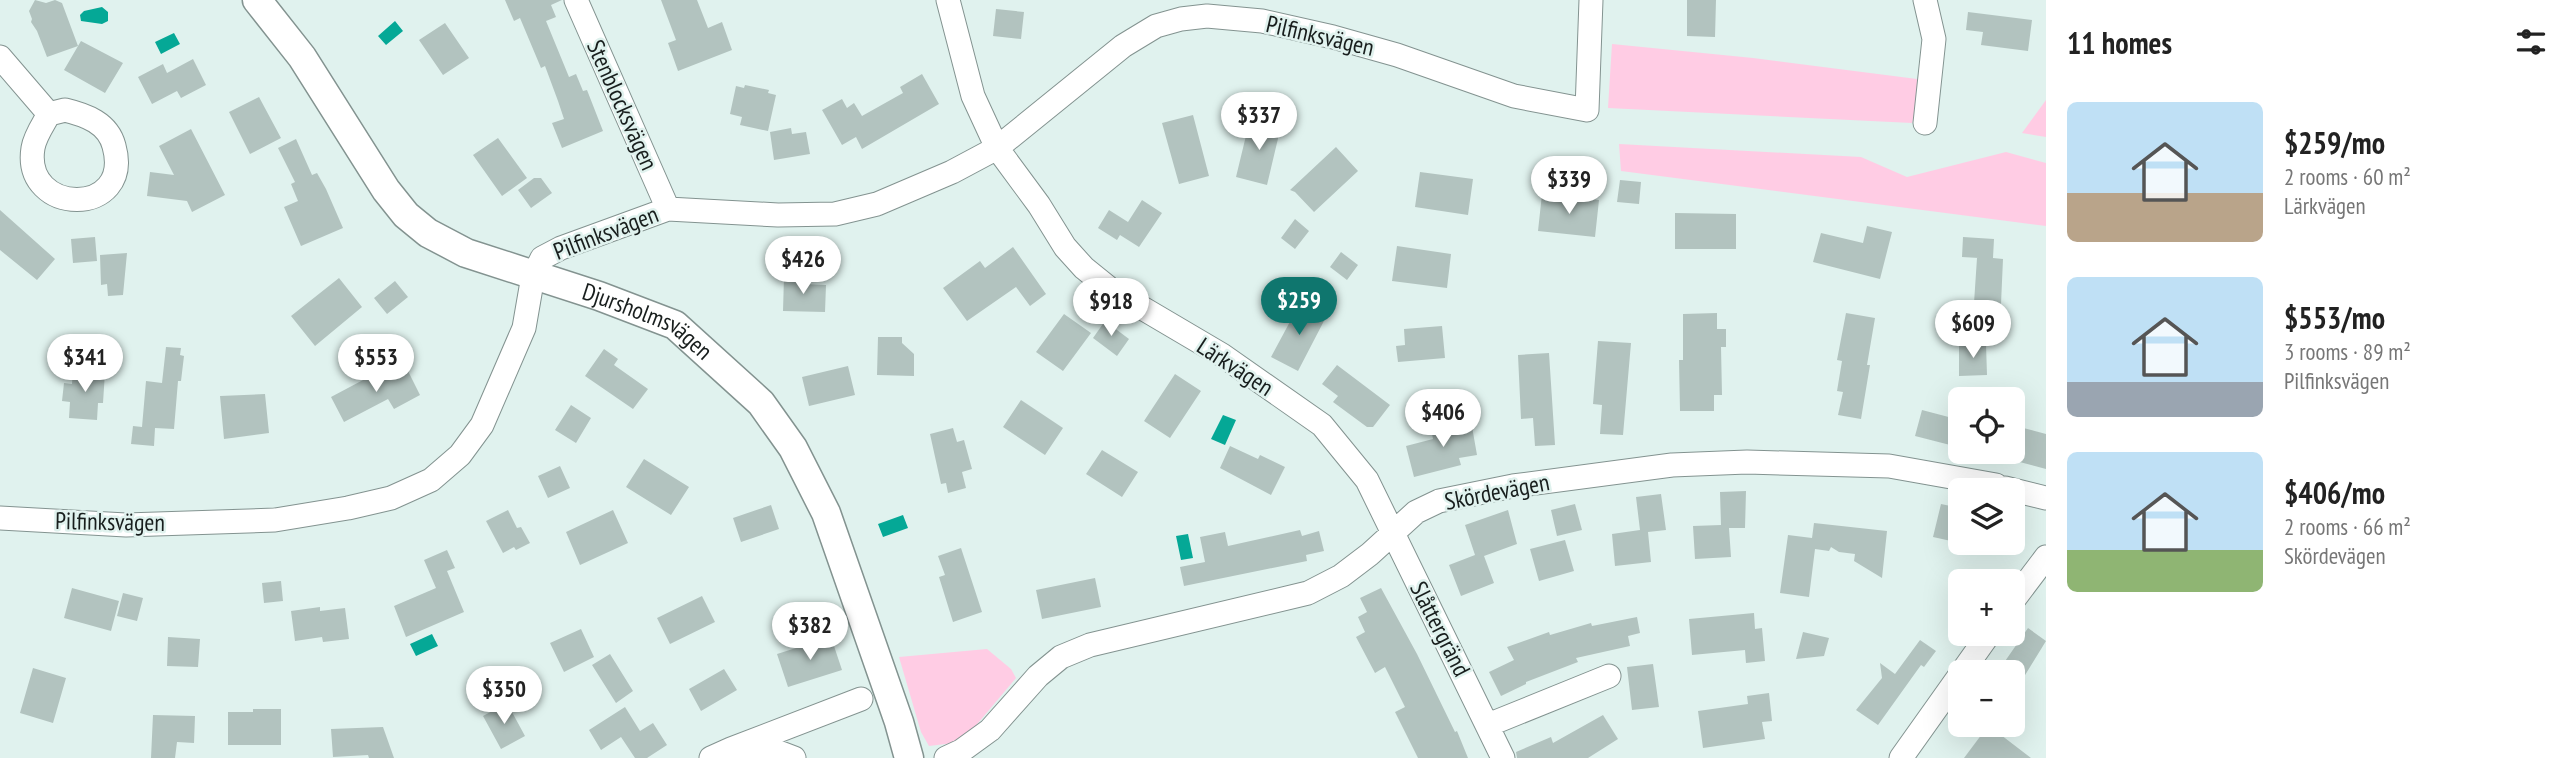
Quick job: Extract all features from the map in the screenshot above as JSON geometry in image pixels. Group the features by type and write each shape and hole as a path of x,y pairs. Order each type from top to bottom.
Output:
{"street":[{"name":"Djursholmsvägen","path":"257,0 302,57 386,190 406,215 428,233 466,253 611,300 675,325 761,403 793,448 826,513 900,722 909,758"},
{"name":"Stenblocksvägen","path":"576,0 668,209"},
{"name":"Lärkvägen","path":"948,0 973,96 997,148 1039,205 1065,247 1084,268 1110,289 1222,355 1322,425 1367,480 1392,533"},
{"name":"Pilfinksvägen","path":"0,518 126,525 275,520 348,508 401,494 431,480 460,456 482,425 524,328 533,276 541,258 561,248 668,209 778,215 835,214 877,204 912,190 997,148 1123,47 1156,26 1207,16 1262,21 1397,55 1514,96 1587,110 1591,0"},
{"path":"1925,0 1934,40 1925,123"},
{"path":"0,57 49,114"},
{"name":"Skördevägen","path":"946,758 961,751 990,730 1038,676 1061,657 1090,645 1308,593 1341,576 1416,512 1440,501 1513,486 1672,466 1747,462 1889,466 2001,486 2046,499"},
{"name":"Slåttergränd","path":"1392,533 1503,758"},
{"path":"2025,585 2046,557"},
{"path":"1488,725 1609,676"},
{"path":"1901,758 1948,691"},
{"path":"721,753 861,699"},
{"path":"721,753 774,750 794,758"}],"shaded area":[{"path":"102,7 108,12 108,21 102,24 81,21 80,15 84,11"},
{"path":"395,21 403,31 386,45 378,36"},
{"path":"174,33 180,44 161,54 155,42"},
{"path":"1612,44 1753,58 1917,79 1917,105 1912,123 1608,108"},
{"path":"2046,100 2046,137 2022,133"},
{"path":"1619,144 1861,157 1907,177 2006,152 2046,163 2046,226 1621,171"},
{"path":"1223,415 1236,420 1225,445 1211,439"},
{"path":"903,515 908,528 883,537 878,524"},
{"path":"1188,534 1193,558 1181,560 1176,536"},
{"path":"432,634 438,646 416,656 410,644"},
{"path":"987,649 1011,669 1016,678 973,729 954,743 929,746 921,732 899,657"}],"building":[{"path":"35,0 46,3 55,0 62,3 78,46 47,57 31,22 29,11"},
{"path":"505,0 562,0 551,5 556,17 546,21 569,77 576,74 583,91 587,90 603,131 562,148 552,123 564,119 545,66 541,68 520,18 514,21"},
{"path":"661,0 697,0 708,28 722,22 732,50 678,71 668,43 676,40"},
{"path":"1687,0 1716,0 1715,37 1687,36"},
{"path":"996,9 1024,12 1021,39 993,36"},
{"path":"1968,12 2032,20 2028,51 1981,45 1983,32 1966,30"},
{"path":"445,23 469,58 443,75 419,40"},
{"path":"81,41 123,63 105,93 64,70"},
{"path":"193,59 206,85 181,98 177,91 152,104 138,77 163,64 167,73"},
{"path":"922,74 939,104 862,149 856,137 842,145 822,110 842,99 847,108 854,103 862,116 903,93 900,87"},
{"path":"745,85 769,90 768,93 776,95 768,131 740,125 742,117 730,114 736,86 744,88"},
{"path":"259,97 281,138 250,154 229,112"},
{"path":"1193,115 1209,176 1179,184 1162,123"},
{"path":"1250,119 1281,126 1267,185 1236,177"},
{"path":"791,128 792,134 806,132 810,154 774,160 770,132"},
{"path":"191,129 225,195 192,212 187,201 147,196 150,172 174,175 159,146"},
{"path":"498,138 527,178 502,196 473,155"},
{"path":"296,139 312,175 317,173 326,189 343,228 301,246 284,207 298,201 291,184 295,182 278,148"},
{"path":"1336,147 1358,171 1314,212 1290,190"},
{"path":"1420,172 1473,179 1468,215 1415,207"},
{"path":"534,178 541,178 552,193 531,208 518,190"},
{"path":"1620,180 1641,182 1639,204 1617,202"},
{"path":"1542,194 1599,200 1595,237 1538,231"},
{"path":"1142,200 1162,213 1139,247 1120,235 1117,240 1098,228 1109,210 1128,222"},
{"path":"0,210 55,259 37,280 0,250"},
{"path":"1675,213 1736,214 1736,249 1675,249"},
{"path":"1295,219 1309,231 1295,249 1281,238"},
{"path":"1867,226 1892,232 1880,279 1813,262 1821,233 1863,243"},
{"path":"95,237 97,261 73,263 71,239"},
{"path":"1963,237 1994,239 1993,258 2003,259 2001,304 1974,303 1979,258 1962,257"},
{"path":"1397,246 1451,254 1447,288 1392,281"},
{"path":"1013,247 1046,294 1030,306 1016,287 967,321 943,288 980,261 985,268"},
{"path":"1341,252 1358,265 1347,280 1330,267"},
{"path":"127,253 123,295 108,296 107,284 101,285 100,255"},
{"path":"784,277 802,278 802,284 826,285 825,312 783,311"},
{"path":"339,278 362,307 315,346 291,316"},
{"path":"395,281 408,297 387,314 374,298"},
{"path":"1300,303 1326,317 1298,371 1271,357"},
{"path":"1717,313 1717,329 1726,329 1726,347 1721,347 1722,395 1714,395 1714,411 1680,411 1679,360 1683,360 1683,314"},
{"path":"1846,313 1875,318 1861,419 1838,415 1843,392 1837,391 1842,361 1837,360"},
{"path":"1064,314 1091,333 1063,371 1036,352"},
{"path":"1105,321 1129,339 1117,356 1093,338"},
{"path":"1442,326 1445,358 1398,362 1396,346 1405,345 1404,329"},
{"path":"878,337 902,337 902,343 914,354 914,376 877,375"},
{"path":"1598,341 1631,343 1623,435 1600,434 1602,405 1593,404"},
{"path":"1986,344 1987,375 1959,376 1959,345"},
{"path":"166,347 181,348 180,355 184,356 181,381 178,381 174,429 155,428 154,446 131,444 133,426 142,427 146,381 162,383"},
{"path":"604,349 618,359 614,365 648,389 633,409 585,376"},
{"path":"1549,353 1555,445 1535,446 1533,418 1521,419 1518,355"},
{"path":"1337,365 1390,405 1373,427 1367,427 1333,402 1338,396 1322,384"},
{"path":"848,366 855,395 809,406 802,377"},
{"path":"406,367 420,395 394,409 388,399 344,422 331,397 380,371 384,379"},
{"path":"73,369 105,372 103,403 98,403 97,420 69,418 70,402 62,401 64,383 72,384"},
{"path":"1175,374 1201,391 1170,438 1144,421"},
{"path":"265,394 269,433 224,439 220,396"},
{"path":"1021,400 1063,428 1045,455 1003,427"},
{"path":"571,405 591,418 576,443 555,430"},
{"path":"1922,410 1948,417 1948,444 1915,436"},
{"path":"1471,421 1477,455 1459,458 1461,465 1414,477 1406,446 1433,439 1431,428"},
{"path":"953,428 957,442 964,440 972,469 962,472 966,488 948,493 946,483 941,484 930,434"},
{"path":"2025,428 2046,434 2046,469 2025,463"},
{"path":"1230,446 1258,459 1260,455 1285,467 1271,495 1220,468"},
{"path":"1102,450 1138,472 1122,497 1086,474"},
{"path":"644,459 689,487 671,515 626,487"},
{"path":"560,466 570,488 548,498 538,476"},
{"path":"1746,491 1745,528 1729,528 1731,557 1695,559 1693,526 1721,525 1720,492"},
{"path":"1661,494 1666,530 1648,532 1651,562 1615,566 1612,534 1640,530 1636,497"},
{"path":"1575,504 1582,530 1557,536 1551,510"},
{"path":"1941,504 1948,505 1948,540 1933,537"},
{"path":"771,505 779,529 741,542 733,518"},
{"path":"508,510 517,528 521,527 530,543 503,553 486,521"},
{"path":"613,510 628,543 580,565 566,532"},
{"path":"1508,510 1517,544 1484,556 1494,583 1461,596 1449,565 1475,555 1465,525"},
{"path":"1814,523 1887,531 1882,578 1854,561 1855,554 1839,552 1831,547 1829,551 1815,549 1809,597 1780,593 1788,535 1812,538"},
{"path":"1300,530 1302,536 1319,531 1324,551 1306,555 1307,561 1184,586 1180,567 1205,562 1200,537 1225,532 1228,546"},
{"path":"1565,540 1574,571 1539,581 1530,549"},
{"path":"961,548 982,612 953,622 939,577 945,575 938,556"},
{"path":"447,550 455,568 447,571 464,612 406,637 394,606 436,588 424,560"},
{"path":"1095,578 1101,607 1042,619 1036,590"},
{"path":"281,581 283,601 264,603 262,583"},
{"path":"72,588 119,601 111,631 64,618"},
{"path":"1381,588 1455,732 1457,731 1468,758 1418,758 1395,712 1405,707 1385,667 1375,673 1356,637 1365,632 1358,617 1367,612 1360,598"},
{"path":"123,593 143,598 137,621 117,616"},
{"path":"702,596 715,622 670,644 657,618"},
{"path":"320,607 320,611 345,608 349,639 323,642 322,637 295,641 291,611"},
{"path":"1754,613 1755,629 1762,628 1765,661 1746,663 1745,650 1692,655 1689,619"},
{"path":"1637,617 1640,633 1628,636 1630,646 1576,658 1578,662 1526,682 1501,696 1489,672 1514,660 1507,647 1549,632 1550,635 1591,623 1592,626"},
{"path":"2028,628 2046,641 2025,675 2025,660 2006,660 2016,646 2025,646 2025,632"},
{"path":"581,629 594,657 564,672 550,643"},
{"path":"1803,632 1829,638 1824,656 1796,659"},
{"path":"168,637 200,639 198,667 167,666"},
{"path":"831,637 842,670 788,687 777,654"},
{"path":"1920,640 1936,651 1924,667 1921,665 1878,725 1856,710 1882,678 1880,663 1895,674"},
{"path":"610,654 633,691 616,703 592,665"},
{"path":"1653,664 1659,707 1632,710 1627,667"},
{"path":"33,668 66,678 53,723 20,713"},
{"path":"724,669 737,690 701,711 689,689"},
{"path":"1769,693 1772,721 1762,722 1765,739 1703,748 1698,711 1748,704 1747,696"},
{"path":"507,703 525,736 501,749 483,716"},
{"path":"625,707 640,731 653,723 667,745 647,758 635,758 621,737 601,750 589,730"},
{"path":"253,709 281,709 281,745 228,745 228,712 253,712"},
{"path":"153,715 195,716 194,743 177,742 175,758 151,758"},
{"path":"1603,715 1618,739 1588,758 1517,758 1516,752 1551,737 1553,743"},
{"path":"383,727 394,758 369,758 368,755 333,757 331,729"},
{"path":"1980,737 2004,737 2031,758 1964,758"}]}
